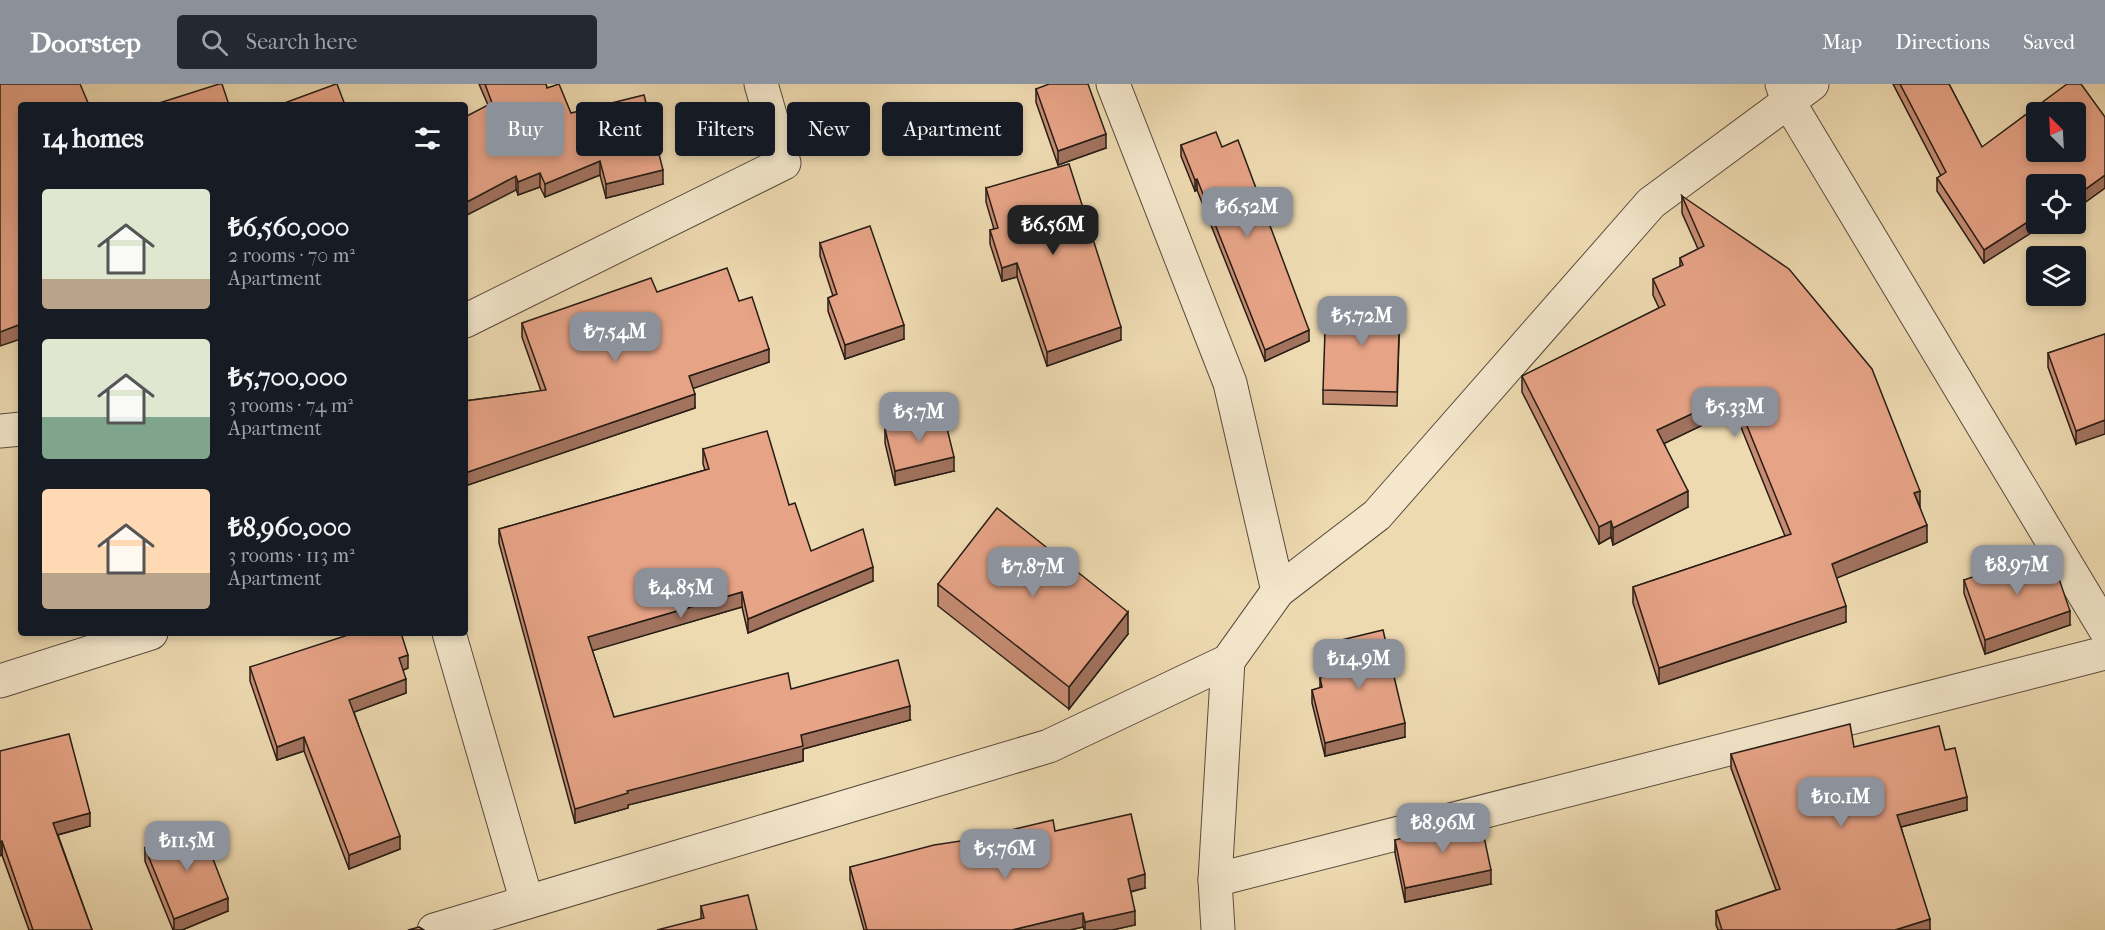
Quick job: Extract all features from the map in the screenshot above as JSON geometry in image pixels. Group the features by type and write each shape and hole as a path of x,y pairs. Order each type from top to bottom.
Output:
{"street":[{"path":"468,320 784,163 761,84"},
{"path":"1113,84 1230,383 1278,591"},
{"path":"434,930 474,924 527,902 1049,746 1228,661 1278,591 1377,515 1651,203 1794,90 2105,629"},
{"path":"0,431 18,429"},
{"path":"0,681 142,636"},
{"path":"450,636 527,902"},
{"path":"1215,880 2105,653"},
{"path":"1218,930 1215,880 1228,661"}],"building":[{"path":"0,84 80,84 88,102 18,102 18,325 0,332"},
{"path":"222,84 228,102 162,102"},
{"path":"337,84 344,102 287,102"},
{"path":"485,84 546,84 547,88 559,84 571,113 576,112 576,156 659,156 663,170 606,184 600,161 545,184 540,173 518,182 516,176 468,201 468,115 486,106 486,156 564,156 564,102 492,102"},
{"path":"1049,84 1088,84 1106,134 1058,151 1036,89"},
{"path":"1900,84 1949,84 1982,147 2026,114 2026,162 2086,162 2086,102 2043,102 2067,84 2081,84 2105,117 2105,175 2086,189 2086,174 2026,174 2026,223 1984,250 1937,178 1946,172"},
{"path":"644,95 646,102 616,102"},
{"path":"1216,132 1222,147 1238,140 1309,330 1265,350 1197,179 1195,180 1181,145"},
{"path":"1069,164 1121,327 1047,352 1017,263 1002,268 990,230 998,228 986,188"},
{"path":"1682,196 1789,269 1872,369 1920,491 1914,493 1927,525 1832,564 1846,606 1659,668 1633,587 1791,534 1734,394 1657,430 1688,491 1613,528 1611,521 1599,527 1522,376 1665,305 1653,279 1683,265 1680,258 1704,246"},
{"path":"870,226 904,325 845,345 828,298 837,294 820,243"},
{"path":"727,268 739,301 752,297 769,349 689,376 695,394 468,472 468,401 546,390 522,323 651,278 657,292"},
{"path":"1326,302 1400,304 1397,392 1323,390"},
{"path":"2105,334 2105,420 2076,431 2048,353"},
{"path":"944,416 954,457 895,471 885,429"},
{"path":"767,431 789,505 795,503 811,551 863,529 873,567 748,619 742,592 588,637 614,717 788,673 791,689 898,660 910,706 801,735 803,746 627,791 628,793 575,809 499,529 709,469 703,449"},
{"path":"997,508 1128,612 1069,687 938,584"},
{"path":"2045,552 2056,570 2070,611 1985,640 1964,580"},
{"path":"1383,630 1405,723 1325,743 1312,690 1322,687 1320,678 1333,674 1330,661 1341,658 1337,641"},
{"path":"345,636 402,636 408,655 399,658 406,679 349,700 400,836 349,855 304,737 277,747 250,667"},
{"path":"1850,724 1854,747 1939,726 1945,750 1955,748 1967,797 1897,815 1930,919 1895,930 1722,930 1716,911 1780,889 1731,754"},
{"path":"69,734 90,813 53,823 92,930 33,930 2,841 0,842 0,751"},
{"path":"1131,814 1145,874 1128,879 1135,911 1085,922 1083,913 1012,930 867,930 850,867 934,845 1008,834 1007,831 1053,820 1055,831"},
{"path":"1480,818 1491,870 1405,888 1395,840"},
{"path":"200,825 228,898 174,919 145,848"},
{"path":"748,895 757,930 657,930 704,918 701,906"},
{"path":"419,927 424,930 408,930"}]}
